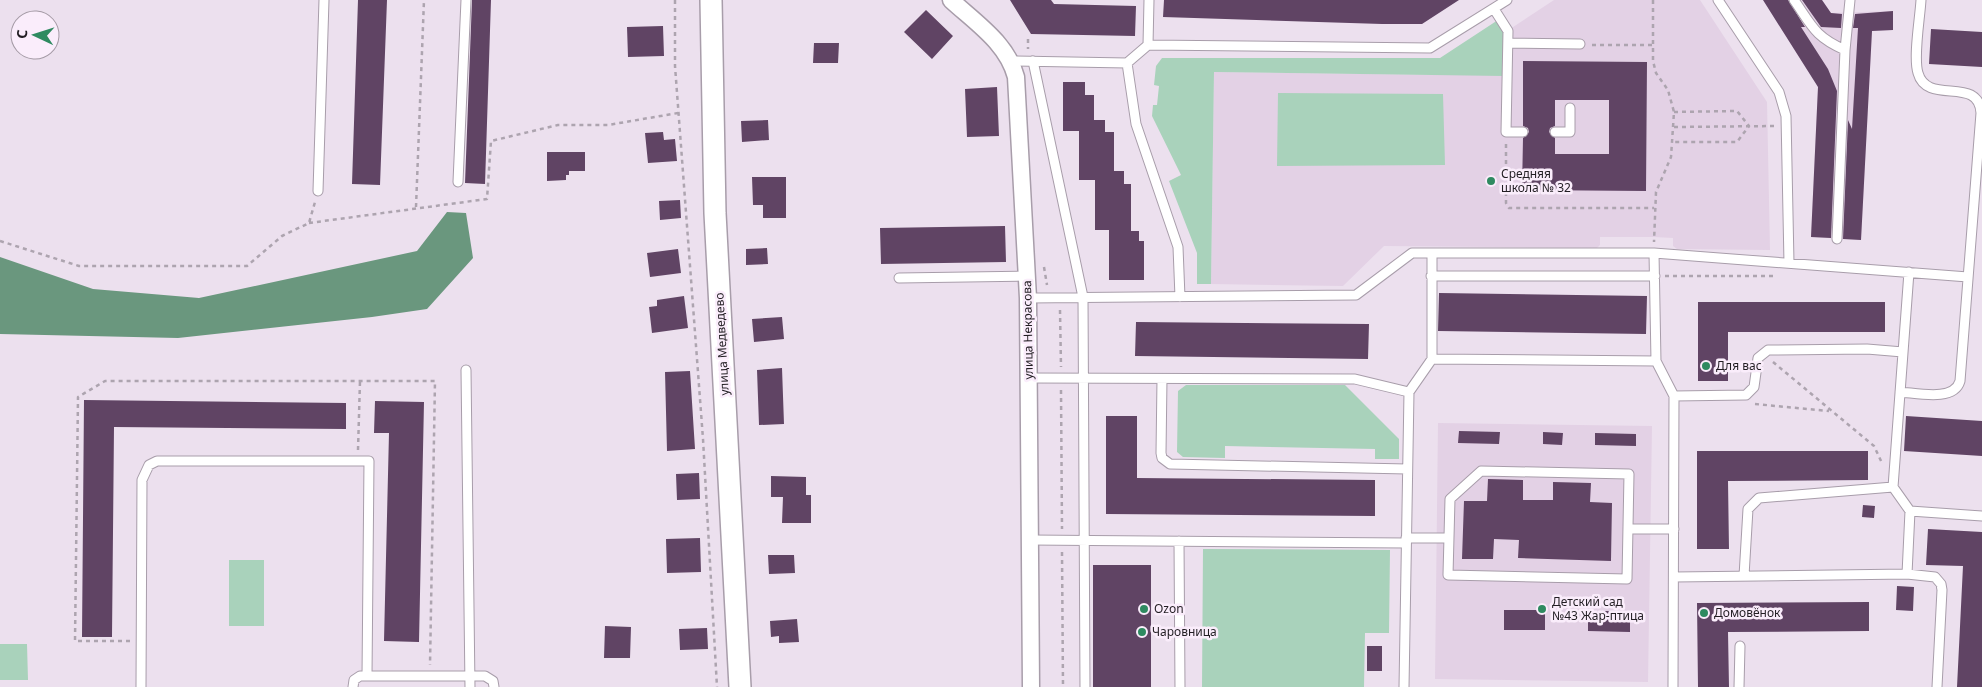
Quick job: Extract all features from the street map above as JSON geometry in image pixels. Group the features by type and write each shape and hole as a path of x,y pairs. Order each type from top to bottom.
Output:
{"street":[{"name":"улица Медведево","path":"711,0 715,213 740,687"},
{"name":"улица Некрасова","path":"951,0 1003,48 1012,61 1016,77 1028,276 1031,687"}],"lane":[{"path":"318,191 324,0"},
{"path":"458,182 466,0"},
{"path":"1148,45 1149,0"},
{"path":"1012,61 1127,63 1148,45 1421,49 1439,44 1507,0"},
{"path":"1718,0 1779,92 1784,104 1789,263"},
{"path":"1794,0 1817,35 1845,50"},
{"path":"1837,238 1845,50 1850,0"},
{"path":"1900,392 1948,394 1959,386 1981,105 1972,94 1935,90 1922,81 1917,66 1921,0"},
{"path":"1494,9 1508,31 1506,132 1523,132"},
{"path":"1508,43 1580,44"},
{"path":"1031,62 1083,297 1085,687"},
{"path":"1127,63 1136,124 1178,247 1180,296"},
{"path":"1555,132 1570,132 1570,108"},
{"path":"1028,298 1356,295 1412,253 1654,253 1968,277"},
{"path":"1404,687 1409,392 1432,360 1432,253"},
{"path":"1654,253 1656,361 1674,396 1673,687"},
{"path":"1907,574 1910,511 1893,487 1909,272"},
{"path":"899,278 1028,276"},
{"path":"1432,276 1655,276"},
{"path":"1674,396 1746,395 1754,387 1757,364 1762,353 1774,349 1903,352"},
{"path":"1432,360 1656,361"},
{"path":"466,370 470,687"},
{"path":"1029,378 1162,380 1355,379 1409,392"},
{"path":"1162,380 1161,452 1166,462 1170,464 1407,469"},
{"path":"141,687 142,480 149,465 157,461 166,460 369,461 367,676"},
{"path":"1481,471 1629,474 1628,528 1627,579 1448,575 1450,500 1481,471"},
{"path":"1744,576 1748,509 1752,502 1759,498 1893,487"},
{"path":"1910,511 1982,516"},
{"path":"1628,528 1674,529"},
{"path":"1030,540 1406,541 1449,538"},
{"path":"1179,541 1180,687"},
{"path":"1674,577 1930,575 1939,580 1941,584 1937,687"},
{"path":"1739,687 1740,646"},
{"path":"353,687 357,677 367,676 470,676 490,678 494,687"}],"path":[{"path":"416,207 424,0"},
{"path":"675,0 675,66 703,440 717,687"},
{"path":"1653,0 1652,45 1656,73 1668,90 1674,112 1674,142 1669,163 1656,192 1654,253"},
{"path":"1028,38 1031,62"},
{"path":"1580,44 1652,45"},
{"path":"1674,112 1737,111 1749,126"},
{"path":"0,241 79,266 223,268 247,266 282,236 309,223 416,207 487,199 491,141 558,125 608,125 678,113"},
{"path":"1674,142 1737,142 1749,126"},
{"path":"1674,127 1786,126"},
{"path":"1506,132 1506,203 1509,208 1654,208"},
{"path":"309,223 318,191"},
{"path":"1044,266 1046,285 1060,288 1063,687"},
{"path":"1655,276 1783,276"},
{"path":"1762,353 1874,446 1893,487"},
{"path":"141,641 75,641 78,397 105,381 435,381 430,676"},
{"path":"358,461 360,381"},
{"path":"1751,404 1830,411"}],"shaded area":[{"name":"Средняя школа № 32","path":"1554,0 1700,0 1767,102 1770,250 1677,249 1673,246 1673,238 1654,237 1600,237 1600,245 1597,248 1384,246 1343,286 1211,284 1214,72 1440,75"},
{"path":"1763,0 1822,0 1831,13 1893,11 1893,30 1872,31 1861,240 1811,237 1818,87"},
{"path":"1498,20 1506,32 1504,76 1214,72 1211,284 1197,284 1197,253 1169,181 1181,175 1152,116 1153,105 1157,105 1159,86 1154,85 1156,66 1162,58 1440,58"},
{"path":"1278,93 1443,94 1445,165 1277,166"},
{"path":"447,212 466,213 473,258 427,309 372,317 178,338 0,334 0,257 93,289 199,298 417,251"},
{"path":"1186,385 1345,385 1399,439 1399,459 1375,459 1375,449 1225,446 1225,458 1183,457 1177,452 1178,391"},
{"name":"Детский сад №43 Жар-птица","path":"1438,423 1652,426 1648,682 1435,679"},
{"path":"1203,549 1390,550 1389,633 1365,633 1364,687 1202,687"},
{"path":"229,560 264,560 264,626 229,626"},
{"path":"0,644 27,644 28,680 0,680"}],"building":[{"path":"358,0 387,0 380,185 352,184"},
{"path":"472,0 491,0 485,184 465,183"},
{"path":"1010,0 1051,0 1054,4 1136,6 1135,36 1031,34"},
{"path":"1164,0 1459,0 1422,24 1382,24 1163,17"},
{"path":"1763,0 1788,0 1805,27 1801,27 1828,69 1837,91 1831,238 1811,237 1818,87"},
{"path":"1802,0 1822,0 1831,13 1842,14 1841,28 1821,27"},
{"path":"926,10 953,36 932,59 904,32"},
{"path":"1893,11 1893,30 1872,31 1861,240 1843,239 1848,120 1852,129 1858,28 1853,28 1855,14"},
{"path":"663,26 664,56 628,57 627,27"},
{"path":"1931,29 1982,32 1982,67 1929,64"},
{"path":"814,43 839,43 838,63 813,63"},
{"path":"1523,61 1647,62 1646,191 1522,190 1523,138 1529,132 1528,128 1523,126","holes":["1555,100 1609,100 1609,154 1555,154 1555,138 1549,132 1550,128 1555,126"]},
{"path":"1063,82 1085,82 1085,95 1094,95 1094,120 1105,120 1105,132 1114,132 1114,171 1124,171 1124,184 1131,184 1131,231 1139,231 1139,241 1144,241 1144,280 1109,280 1109,230 1095,230 1095,180 1079,180 1079,131 1063,131"},
{"path":"997,87 999,136 967,137 965,89"},
{"path":"768,120 769,140 742,142 741,121"},
{"path":"663,132 664,140 675,139 677,161 648,163 645,133"},
{"path":"547,152 585,152 585,171 569,171 569,175 566,175 566,180 547,181"},
{"path":"752,177 786,177 786,218 763,218 763,205 753,205"},
{"path":"680,200 681,218 660,220 659,201"},
{"path":"1005,226 1006,262 881,264 880,228"},
{"path":"767,248 768,264 746,265 746,249"},
{"path":"678,249 681,273 650,277 647,253"},
{"path":"1439,293 1647,296 1646,334 1438,331"},
{"path":"684,296 688,328 652,333 649,307 657,306 657,300"},
{"path":"1698,302 1885,302 1885,332 1728,332 1728,381 1698,381"},
{"path":"782,317 784,339 754,342 752,319"},
{"path":"1136,322 1369,324 1368,359 1135,356"},
{"path":"782,368 784,424 759,425 757,370"},
{"path":"690,371 695,449 667,451 665,372"},
{"path":"84,400 346,403 346,429 114,427 112,637 82,637"},
{"path":"375,401 424,402 419,642 384,641 389,433 374,433"},
{"path":"1106,416 1137,416 1137,478 1375,480 1375,516 1106,514"},
{"path":"1906,416 1982,421 1982,456 1904,451"},
{"path":"1459,431 1500,432 1499,444 1458,443"},
{"path":"1543,432 1563,433 1562,445 1543,444"},
{"path":"1595,433 1636,434 1636,446 1595,445"},
{"path":"1697,451 1868,451 1868,480 1728,481 1729,549 1697,549"},
{"path":"699,473 700,499 677,500 676,474"},
{"path":"771,476 806,477 806,495 811,495 811,523 782,523 783,497 771,497"},
{"path":"1488,479 1523,480 1523,500 1553,500 1553,482 1591,483 1590,502 1612,503 1611,561 1518,558 1519,540 1494,539 1493,559 1462,559 1464,501 1487,501"},
{"path":"1863,505 1875,506 1874,518 1862,517"},
{"path":"1928,529 1982,532 1982,687 1957,687 1963,566 1926,565"},
{"path":"700,538 701,572 667,573 666,539"},
{"path":"768,555 794,555 795,573 769,574"},
{"path":"1093,565 1151,565 1151,687 1093,687"},
{"path":"1897,586 1914,587 1913,611 1896,610"},
{"path":"1869,602 1869,631 1728,632 1729,687 1698,687 1697,603"},
{"path":"1504,610 1545,610 1545,630 1504,630"},
{"path":"1588,611 1630,611 1630,632 1588,631"},
{"path":"797,619 799,642 779,643 779,636 771,637 770,621"},
{"path":"605,626 631,627 630,658 604,658"},
{"path":"707,628 708,649 680,650 679,629"},
{"path":"1367,646 1382,646 1382,671 1367,671"}],"place":[{"name":"Средняя школа № 32","path":"1491,181"},
{"name":"Для вас","path":"1706,366"},
{"name":"Ozon","path":"1144,609"},
{"name":"Детский сад №43 Жар-птица","path":"1542,609"},
{"name":"Домовёнок","path":"1704,613"},
{"name":"Чаровница","path":"1142,632"}]}
